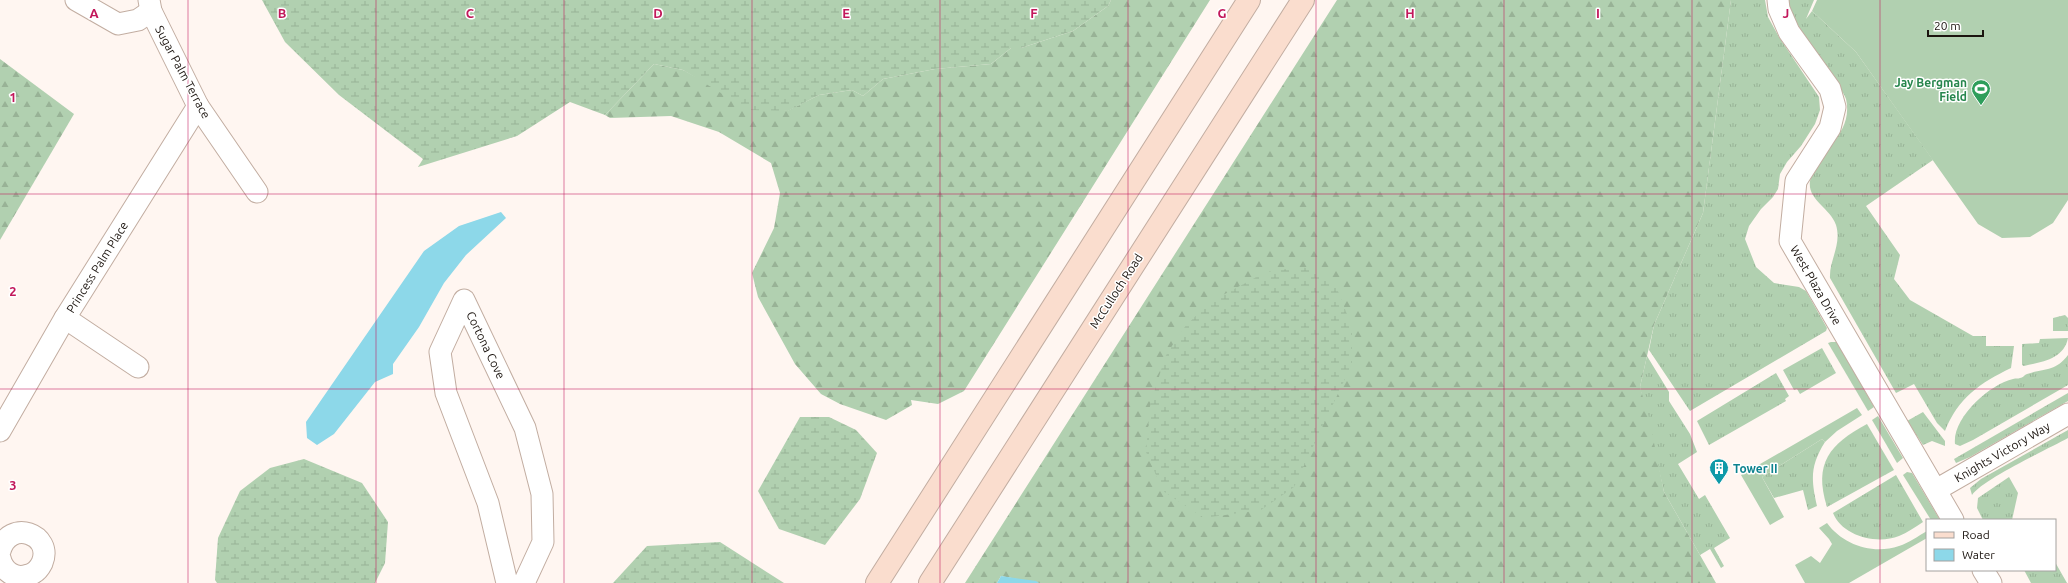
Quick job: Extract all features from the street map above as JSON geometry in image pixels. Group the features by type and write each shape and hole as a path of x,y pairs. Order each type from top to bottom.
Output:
{"main road":[{"path":"877,583 1250,0"},
{"name":"McCulloch Road","path":"930,583 1303,0"}],"street":[{"name":"Sugar Palm Terrace","path":"76,0 118,24 138,20 150,6 198,106 257,192"},
{"name":"West Plaza Drive","path":"1778,0 1779,9 1789,32 1830,89 1835,107 1830,128 1796,181 1790,241 1952,519"},
{"name":"Princess Palm Place","path":"0,431 65,318 198,106"},
{"name":"Cortona Cove","path":"507,583 488,503 446,393 440,352 464,300 525,428 542,494 542,542 524,583"},
{"path":"65,318 138,367"},
{"name":"Knights Victory Way","path":"1936,490 2068,414"},
{"path":"0,550 7,538 20,532 33,535 38,540 44,552 41,566 30,575 24,577 11,574 5,569 0,558"},
{"path":"1984,571 1990,583"}],"green space":[{"path":"262,0 1111,0 1108,6 1073,31 1021,48 1011,48 991,64 935,69 883,79 863,96 852,90 819,95 788,111 749,110 683,70 654,64 605,115 570,102 517,136 418,167 423,159 339,95 285,42"},
{"path":"1111,0 1210,0 964,391 938,404 911,400 912,405 886,420 840,404 821,394 795,364 758,297 752,273 774,228 780,193 771,163 719,132 671,116 610,118 605,115 654,64 683,70 716,88 787,111 819,95 852,90 863,96 883,79 935,69 991,64 1011,48 1021,48 1073,31 1108,6"},
{"path":"1337,0 1731,0 1703,213 1654,325 1640,387 1649,418 1664,492 1716,583 1039,583 1001,576 997,583 965,583"},
{"path":"1731,0 1765,0 1768,17 1779,37 1819,97 1820,110 1815,124 1801,146 1787,162 1780,174 1778,189 1749,226 1745,239 1756,267 1774,283 1799,287 1806,291 1827,328 1826,331 1690,411 1649,350 1654,325 1703,213"},
{"path":"1788,0 1814,0 1806,19 1812,11 1856,52 1933,160 1866,206 1900,255 1894,279 1910,300 1973,336 1986,336 1986,346 2014,346 2011,368 1989,380 1971,393 1956,409 1945,431 1937,423 1914,384 1896,393 1830,278 1831,265 1837,239 1836,225 1833,218 1814,197 1810,185 1811,177 1815,168 1840,132 1845,122 1847,111 1846,99 1796,21"},
{"name":"Jay Bergman Field","path":"1817,0 2068,0 2068,200 2053,223 2030,237 2002,238 1978,224 1856,52 1812,11"},
{"path":"0,59 74,114 0,240"},
{"path":"1296,267 1317,269 1336,286 1352,327 1352,364 1294,487 1261,510 1204,518 1163,491 1146,452 1150,406 1165,357 1182,330 1208,303 1264,273"},
{"path":"2065,315 2068,318 2068,331 2053,331 2053,318"},
{"path":"2068,338 2066,345 2057,355 2038,363 2024,366 2022,365 2022,344 2039,343 2040,339"},
{"path":"1837,342 1874,407 1868,411 1828,343"},
{"path":"1822,348 1836,373 1800,394 1797,389 1794,390 1783,370"},
{"path":"2068,355 2068,385 1973,440 1960,446 1955,444 1956,434 1966,413 1984,395 2004,382 2054,367"},
{"path":"1647,356 1669,392 1669,401 1690,434 1697,452 1678,464 1699,499 1705,495 1730,538 1714,548 1724,566 1721,568 1710,549 1700,555 1664,492 1640,387"},
{"path":"1776,373 1789,396 1785,399 1786,401 1709,445 1697,421"},
{"path":"2068,393 2068,401 1970,457 1956,463 1954,459"},
{"path":"1857,408 1862,415 1837,431 1825,442 1822,439 1762,477 1784,517 1770,525 1741,475"},
{"path":"1923,412 1945,441 1945,446 1932,441 1923,445 1907,421"},
{"path":"1878,416 1903,458 1897,463 1872,420"},
{"path":"800,417 829,417 856,430 877,453 860,499 825,545 779,529 758,491"},
{"path":"1867,424 1894,470 1827,507 1823,492 1822,478 1828,456 1834,447 1843,439"},
{"path":"2068,430 2068,438 2002,473 1978,488 1972,495 1970,488 1981,479"},
{"path":"1822,439 1825,442 1817,458 1813,473 1817,506 1808,510 1803,490 1774,498 1762,477"},
{"path":"304,459 362,483 388,522 385,563 375,583 217,583 215,580 218,538 240,491 270,468"},
{"path":"1907,472 1912,473 1939,519 1930,519 1903,475"},
{"path":"1896,475 1923,522 1908,532 1890,539 1871,539 1852,533 1844,528 1833,513"},
{"path":"2009,477 2018,493 2012,519 1982,519 1977,508 1978,498"},
{"path":"1827,523 1841,537 1850,542 1859,546 1879,549 1899,546 1926,532 1926,539 1849,583 1805,583 1795,565 1811,556 1820,563 1832,544 1819,528"},
{"path":"720,542 784,583 613,583 647,546"},
{"path":"2056,564 2067,583 2031,583 2025,571 2056,571"}],"water":[{"path":"501,212 506,218 466,255 444,283 419,327 393,364 393,374 375,382 334,434 317,445 307,438 306,422 424,251 459,226"},
{"path":"1001,576 1036,581 1039,583 997,583"}],"place":[{"name":"Jay Bergman Field","path":"1981,106"},
{"name":"Tower II","path":"1719,485"}]}
